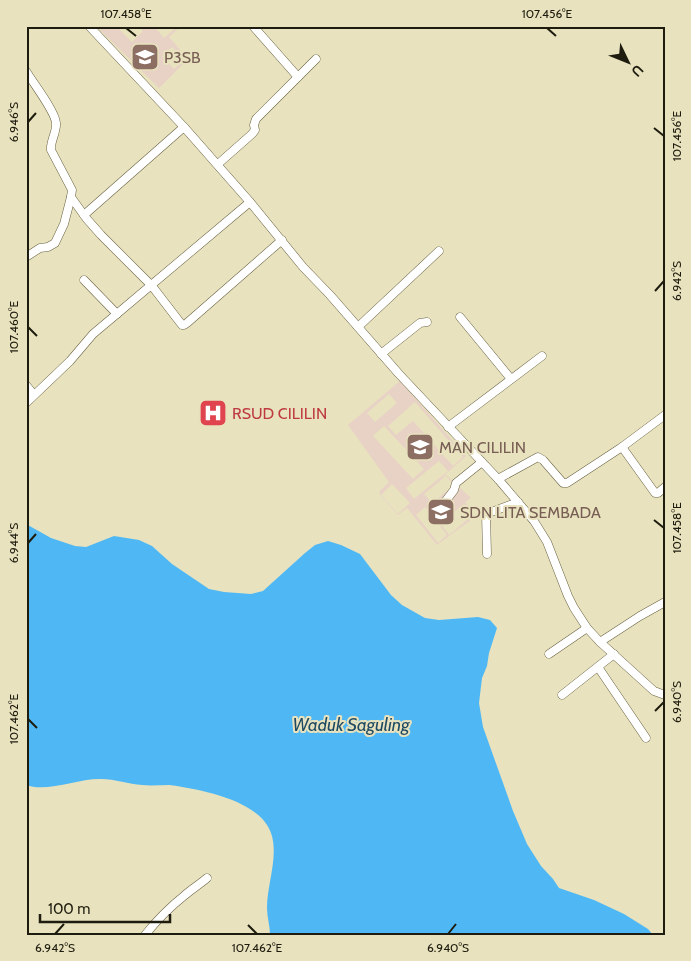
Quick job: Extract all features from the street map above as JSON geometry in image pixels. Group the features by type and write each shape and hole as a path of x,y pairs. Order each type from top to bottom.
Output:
{"street":[{"path":"89,26 218,164 303,267 534,520 551,552 568,596 587,628 636,675 654,690 665,695"},
{"path":"252,26 298,76"},
{"path":"218,164 252,134 255,130 254,124 256,119 316,59"},
{"path":"26,71 43,96 56,121 51,150 72,190 64,224 55,243 48,247 40,248 26,257"},
{"path":"84,215 184,127"},
{"path":"71,197 101,235 152,286 182,325 282,240"},
{"path":"26,403 70,361 93,334 250,202"},
{"path":"358,327 439,250"},
{"path":"84,280 117,314"},
{"path":"460,317 511,379"},
{"path":"381,354 420,323 427,322"},
{"path":"448,427 542,356"},
{"path":"26,385 34,395"},
{"path":"498,480 538,457 563,482 568,483 622,447 665,415"},
{"path":"622,447 655,493 658,493 665,487"},
{"path":"436,515 454,490 456,482 482,462"},
{"path":"487,554 486,514 518,502"},
{"path":"600,642 665,602"},
{"path":"549,654 587,628"},
{"path":"562,695 614,654"},
{"path":"598,667 646,738"},
{"path":"145,935 186,894 207,878"}],"shaded area":[{"name":"P3SB","path":"96,26 123,26 120,30 132,42 143,31 138,26 154,26 164,38 178,26 181,26 169,37 188,59 159,88","holes":["172,47 184,60 174,69 162,56"]},
{"name":"MAN CILILIN","path":"400,381 466,456 440,479 446,475 471,498 465,502 476,516 437,545 407,508 398,515 381,496 379,492 389,482 348,425","holes":["389,394 397,403 375,422 367,413","415,402 463,457 453,466 413,421 396,435 388,426","384,426 424,469 413,479 373,436","439,461 448,471 414,499 406,488","446,476 454,485 432,503 424,494","392,484 410,503 398,514 381,495","464,504 473,515 449,535 440,523","425,507 447,535 438,543 416,515"]}],"water":[{"name":"Waduk Saguling","path":"26,524 51,538 75,546 86,547 114,536 139,540 152,546 172,564 209,589 251,594 263,591 315,545 328,541 360,554 391,595 402,605 425,618 439,620 478,617 490,620 497,628 482,678 479,703 483,727 527,844 541,866 559,888 594,900 624,914 648,929 653,935 270,935 267,908 274,851 273,842 265,822 255,812 242,804 212,793 169,785 142,785 101,779 43,787 26,785"}],"place":[{"name":"P3SB","path":"145,57"},
{"name":"RSUD CILILIN","path":"213,413"},
{"name":"MAN CILILIN","path":"420,447"},
{"name":"SDN LITA SEMBADA","path":"441,512"}]}
